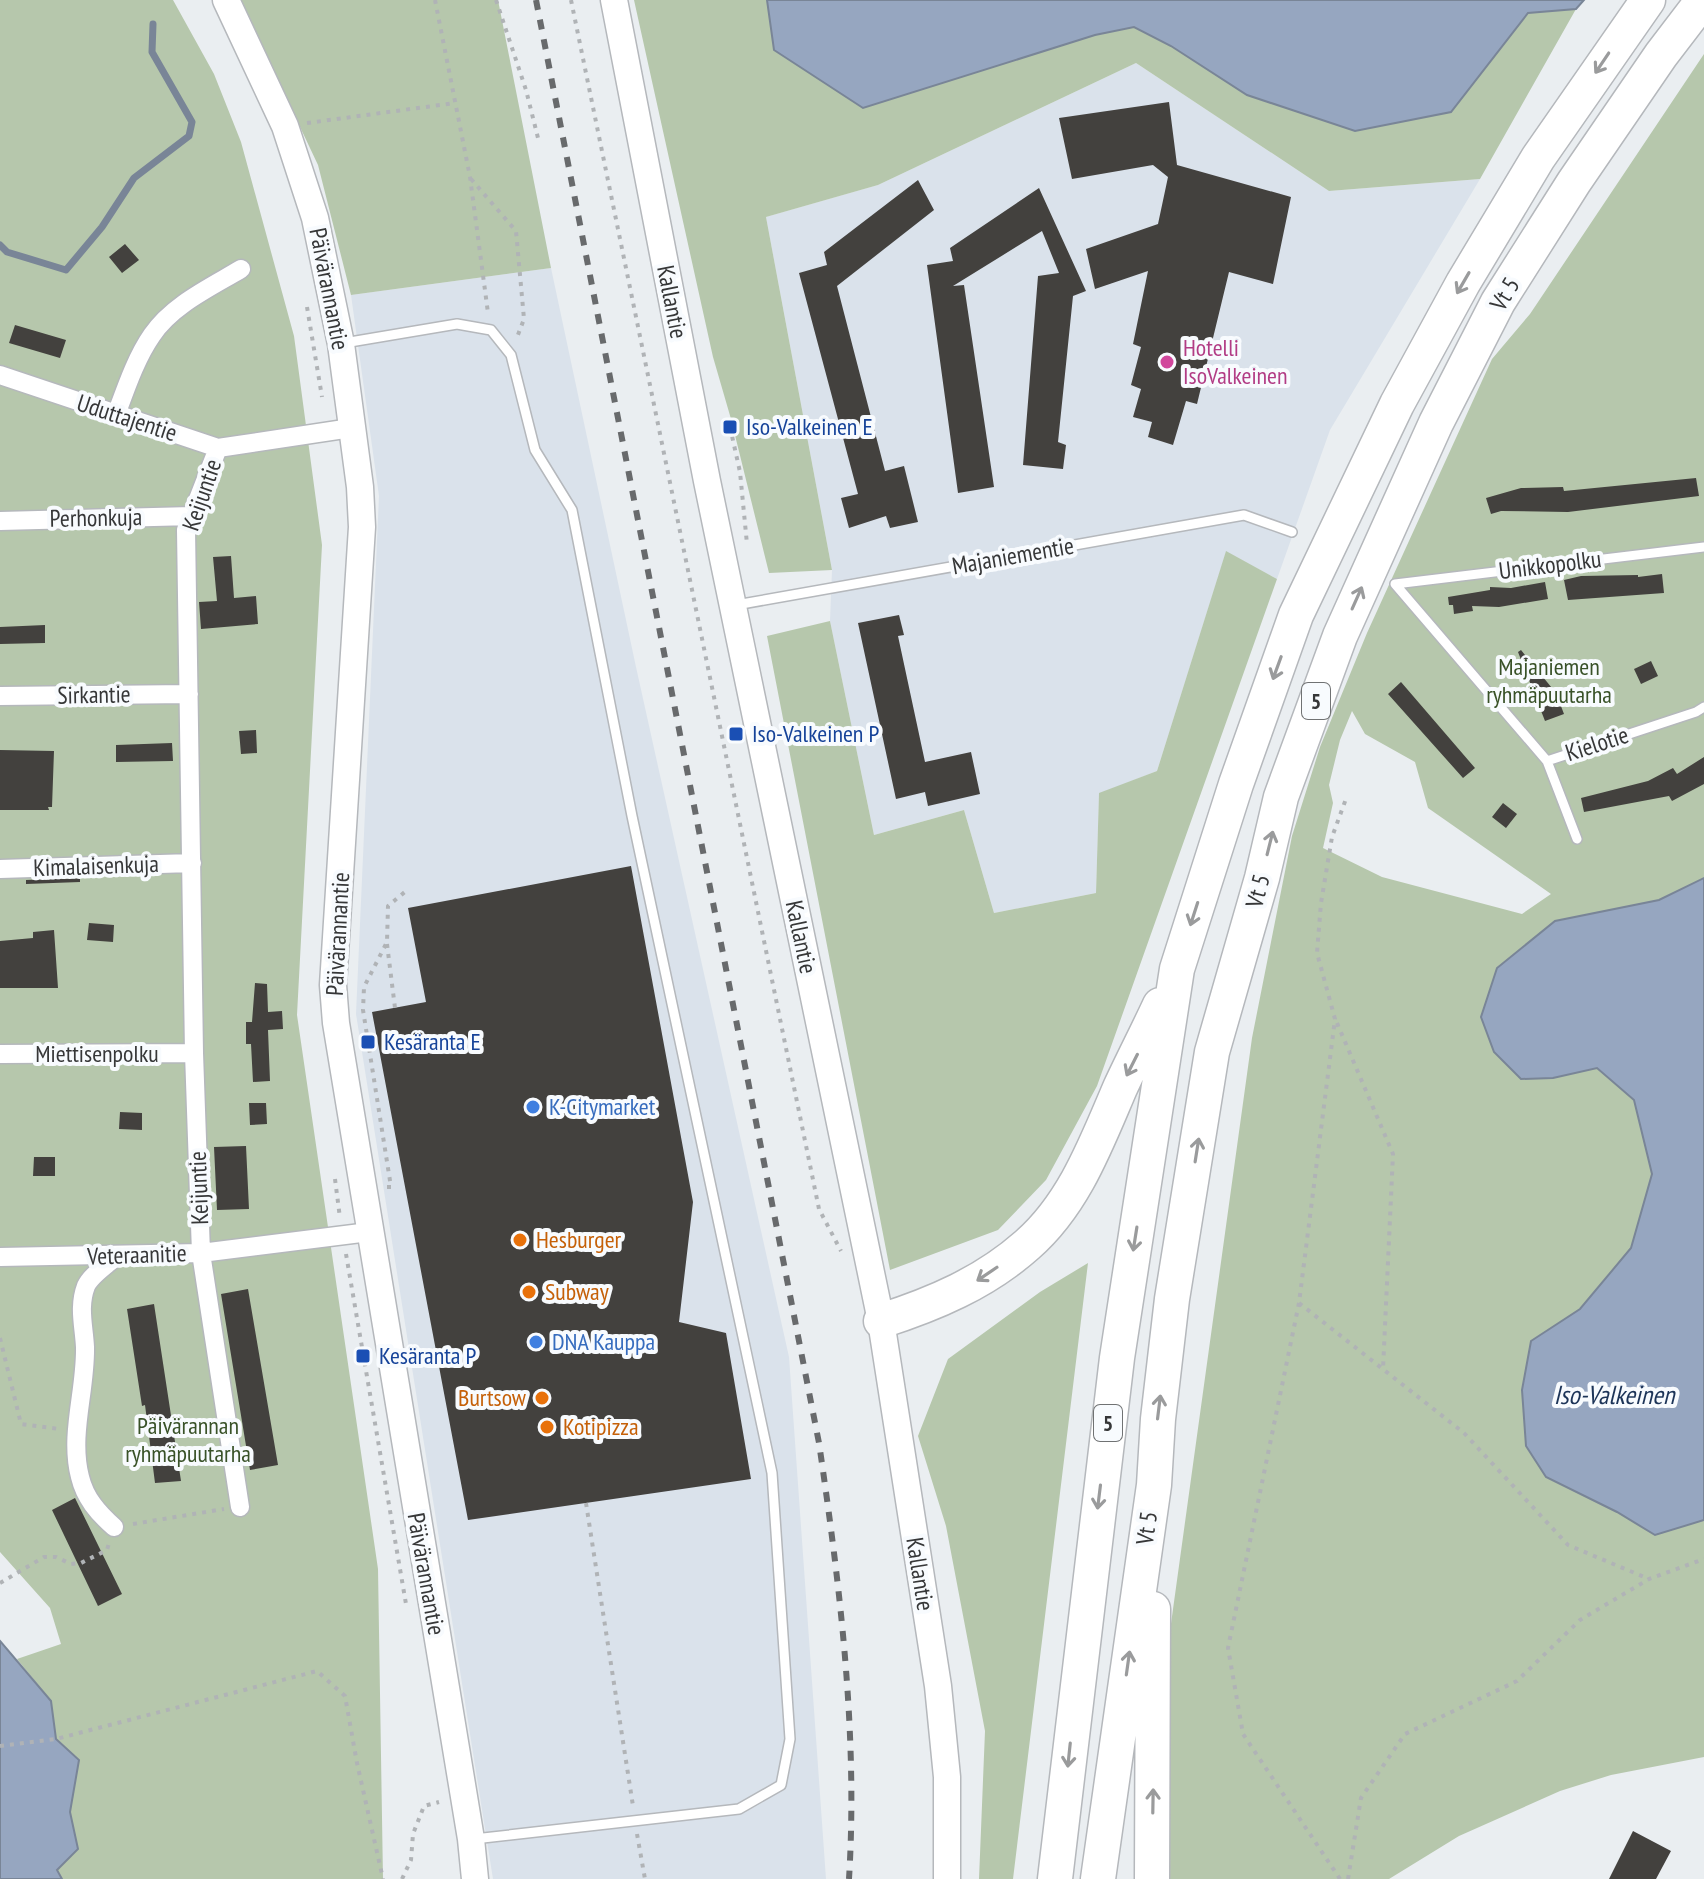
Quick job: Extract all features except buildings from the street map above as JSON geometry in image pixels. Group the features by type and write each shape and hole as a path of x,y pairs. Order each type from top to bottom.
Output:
{"highway":[{"name":"Vt 5","path":"1055,1879 1117,1358 1177,969 1236,784 1296,615 1397,404 1463,283 1538,158 1648,0"},
{"name":"Vt 5","path":"1098,1879 1154,1485 1172,1299 1212,1052 1262,878 1281,797 1340,636 1436,423 1498,302 1574,182 1661,55 1703,0"},
{"path":"881,1321 924,1307 970,1286 1027,1245 1052,1219 1074,1187 1093,1150 1177,969"},
{"path":"1152,1879 1154,1485"}],"street":[{"name":"Päivärannantie","path":"226,0 285,126 315,218 341,344 362,527 333,985 349,1190 369,1232 471,1839 475,1879"},
{"name":"Kallantie","path":"614,0 733,606 881,1321 938,1686 947,1777 947,1879"},
{"path":"116,415 152,334 183,304 241,269"},
{"name":"Uduttajentie","path":"0,375 218,448 351,428"},
{"name":"Keijuntie","path":"218,448 186,530 194,1053 201,1253 240,1507"},
{"name":"Perhonkuja","path":"0,521 192,516"},
{"name":"Sirkantie","path":"0,696 189,694"},
{"name":"Kimalaisenkuja","path":"0,869 192,863"},
{"name":"Miettisenpolku","path":"0,1054 194,1053"},
{"name":"Veteraanitie","path":"0,1257 201,1253 369,1232"},
{"path":"114,1527 98,1514 86,1494 80,1477 78,1431 85,1346 81,1310 87,1283 117,1256"}],"lane":[{"path":"341,344 457,324 491,330 511,355 535,450 572,510 632,816 772,1473 790,1739 781,1785 739,1809 471,1839"},
{"name":"Majaniementie","path":"733,606 1244,515 1292,532"},
{"name":"Unikkopolku","path":"1414,603 1395,584 1704,547"},
{"name":"Kielotie","path":"1414,603 1547,761 1704,707"},
{"path":"1547,761 1577,839"}],"path":[{"path":"435,0 470,177 491,330"},
{"path":"496,0 526,90 538,138"},
{"path":"571,0 819,1209 844,1258"},
{"path":"285,126 455,103"},
{"path":"470,177 516,231 524,319 511,355"},
{"path":"722,736 736,734"},
{"path":"1347,796 1332,837 1321,903 1317,953 1335,1019 1393,1154 1383,1369"},
{"path":"395,1008 387,942 388,906 406,891"},
{"path":"349,1190 391,1187 363,1010 364,987 387,942"},
{"path":"1335,1019 1299,1303 1228,1648 1243,1734 1340,1879"},
{"path":"1299,1303 1464,1433 1568,1545 1649,1579"},
{"path":"0,1338 21,1424 78,1431"},
{"path":"586,1503 645,1879"},
{"path":"0,1583 44,1557 56,1557 71,1564 81,1563 107,1550 114,1527 240,1507"},
{"path":"1348,1879 1361,1798 1405,1734 1517,1681 1580,1620 1649,1579 1704,1559"},
{"path":"0,1746 56,1739 317,1671 345,1696 383,1879"},
{"path":"402,1879 411,1860 413,1834 424,1806 439,1802"}],"shaded area":[{"path":"1136,63 1329,191 1480,179 1330,430 1277,579 1226,552 1157,771 1099,794 1096,893 994,913 964,810 874,835 830,621 832,570 766,217 878,185"},
{"path":"551,268 789,1357 826,1879 493,1879 356,1014 379,496 351,295"}],"green space":[{"name":"Päivärannan ryhmäpuutarha","path":"0,0 173,0 214,74 241,142 294,336 322,545 297,1015 378,1569 383,1879 62,1879 57,1870 78,1849 70,1812 79,1760 56,1739 51,1701 17,1659 61,1644 50,1608 0,1552"},
{"path":"240,0 498,0 551,268 351,295 318,165"},
{"path":"634,0 1121,0 1134,27 1171,46 1536,0 1529,13 1576,9 1480,179 1329,191 1136,63 878,185 766,217 832,570 769,573 713,357"},
{"name":"Majaniemen ryhmäpuutarha","path":"1704,54 1704,878 1659,900 1555,921 1553,1078 1598,1068 1634,1100 1652,1173 1631,1248 1580,1309 1531,1341 1546,1477 1617,1512 1655,1535 1704,1520 1704,1757 1611,1775 1560,1791 1459,1836 1389,1879 1167,1879 1165,1667 1252,1038 1292,836 1320,747 1367,633 1492,359 1530,314","holes":["1352,711 1365,734 1415,762 1428,808 1551,894 1522,914 1382,877 1323,848 1333,803 1329,785 1340,740"]},
{"path":"1226,551 1277,579 1097,1086 1046,1180 998,1230 890,1270 767,636 830,621 874,835 964,810 994,913 1096,893 1099,793 1157,771"},
{"path":"1088,1263 1013,1879 979,1879 985,1731 946,1526 918,1436 948,1359 1040,1292"}],"water":[{"path":"767,0 1584,0 1576,9 1528,13 1451,112 1355,131 1247,95 1171,46 1134,27 1095,35 863,108 774,50"},
{"name":"Iso-Valkeinen","path":"1704,878 1704,1520 1655,1535 1617,1512 1546,1477 1526,1446 1522,1390 1531,1341 1580,1309 1631,1248 1652,1174 1634,1100 1597,1068 1553,1078 1521,1079 1494,1052 1481,1017 1497,968 1555,921 1659,900"},
{"path":"0,1641 51,1701 56,1739 79,1760 70,1812 78,1849 57,1870 62,1879 0,1879"}],"waterway":[{"path":"0,245 7,252 66,270 102,227 134,178 189,136 192,122 152,52 153,24"}],"railway":[{"path":"536,0 819,1443 834,1551 849,1715 849,1879"}],"place":[{"name":"Hotelli IsoValkeinen","path":"1167,362"},
{"name":"Iso-Valkeinen E","path":"730,427"},
{"name":"Iso-Valkeinen P","path":"736,734"},
{"name":"Kesäranta E","path":"368,1042"},
{"name":"K-Citymarket","path":"533,1107"},
{"name":"Hesburger","path":"520,1240"},
{"name":"Subway","path":"529,1292"},
{"name":"DNA Kauppa","path":"536,1342"},
{"name":"Kesäranta P","path":"363,1356"},
{"name":"Burtsow","path":"542,1398"},
{"name":"Kotipizza","path":"547,1427"}]}
